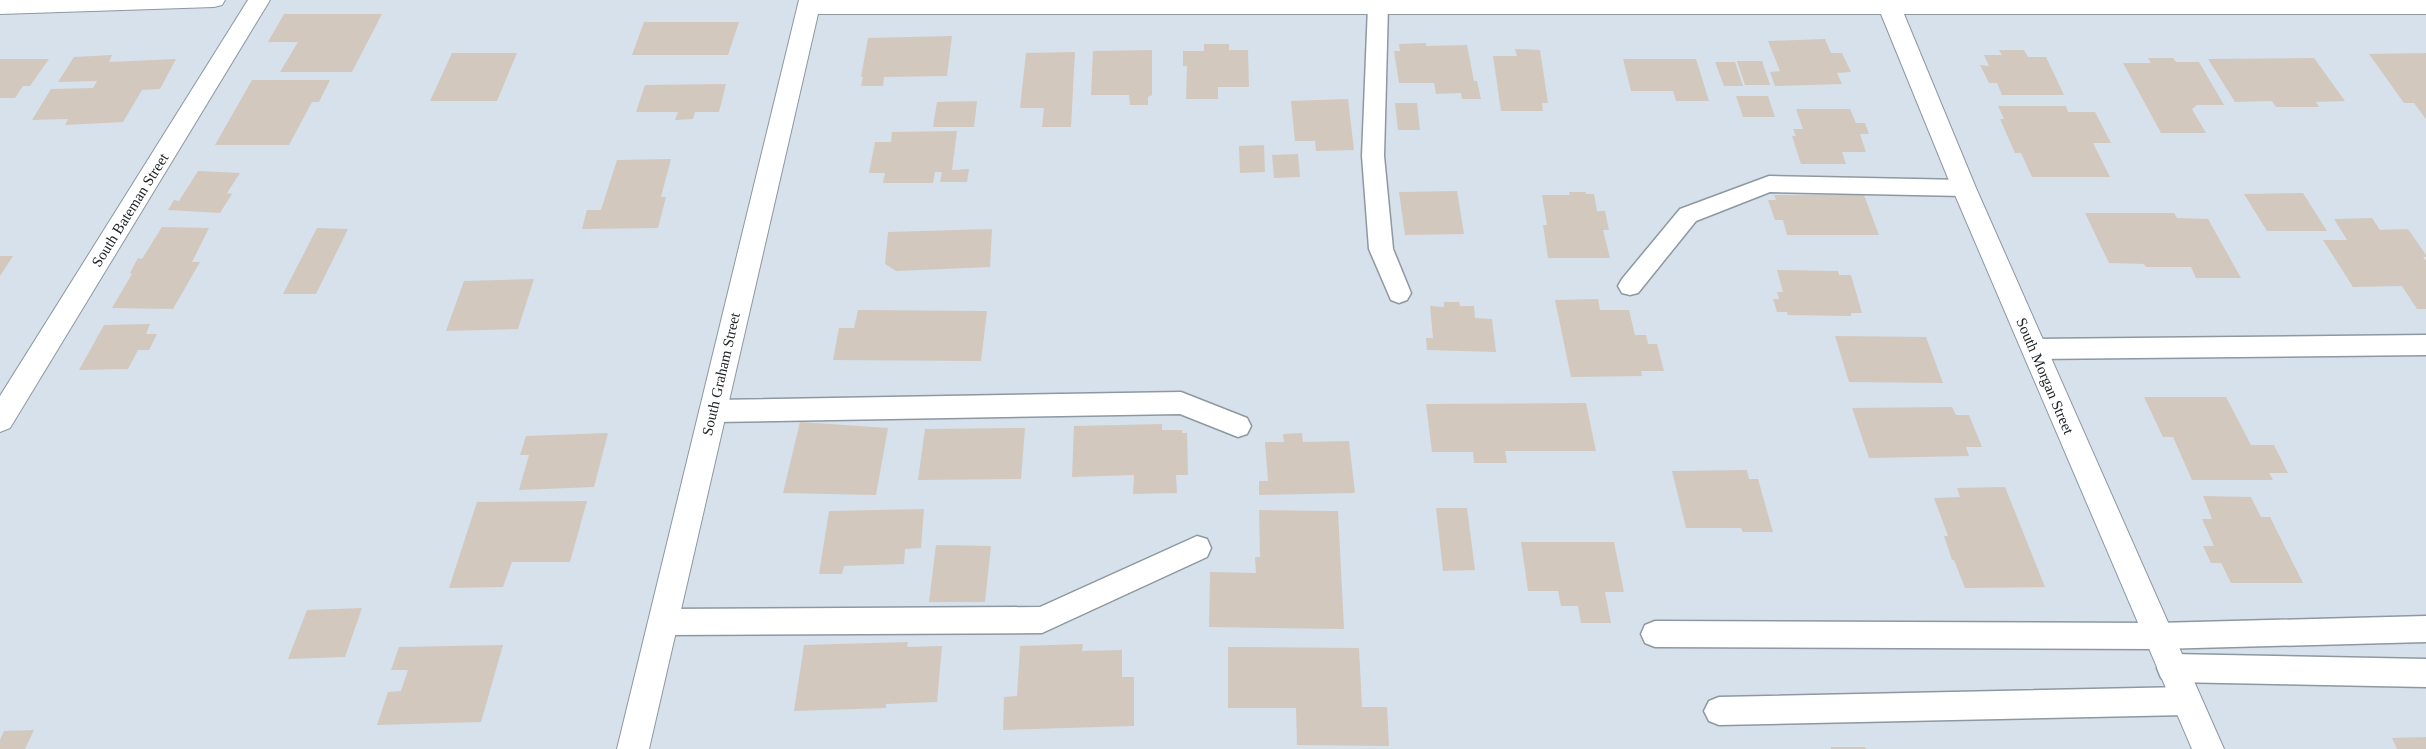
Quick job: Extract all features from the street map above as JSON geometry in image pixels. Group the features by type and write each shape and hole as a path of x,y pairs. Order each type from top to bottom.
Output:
{"street":[{"path":"0,6 214,0"},
{"name":"South Bateman Street","path":"0,420 259,0"},
{"path":"810,3 1378,6 1888,2 2426,6"},
{"name":"South Morgan Street","path":"1888,2 1964,188 2171,668 2208,749"},
{"name":"South Graham Street","path":"633,749 810,3"}],"lane":[{"path":"1378,6 1373,156 1381,249 1399,293"},
{"path":"1630,286 1688,215 1769,184 1964,188"},
{"path":"2034,349 2426,345"},
{"path":"713,411 1181,403 1238,426"},
{"path":"663,622 1042,620 1197,548"},
{"path":"1655,634 2158,636 2426,630"},
{"path":"2171,668 2426,673"},
{"path":"1719,711 2186,701"}],"building":[{"path":"284,14 382,14 352,72 280,72 298,42 268,42"},
{"path":"644,22 739,22 728,55 632,55"},
{"path":"952,36 947,76 884,77 883,86 861,86 868,38"},
{"path":"1825,39 1831,53 1842,53 1851,72 1837,73 1842,84 1775,86 1770,72 1780,71 1768,41"},
{"path":"1426,43 1426,46 1467,45 1474,81 1477,81 1481,99 1462,99 1461,93 1436,94 1434,83 1399,83 1394,51 1400,51 1399,44"},
{"path":"1204,44 1229,44 1229,50 1248,50 1249,87 1218,87 1218,99 1186,99 1187,66 1183,66 1183,51 1204,51"},
{"path":"1515,49 1540,50 1548,103 1542,103 1543,111 1501,111 1493,56 1517,56"},
{"path":"1152,50 1152,95 1148,97 1148,105 1130,105 1129,95 1091,95 1093,51"},
{"path":"1999,50 2024,50 2028,57 2046,57 2064,95 2002,95 1997,83 1989,83 1980,65 1989,66 1984,55 2002,55"},
{"path":"1075,52 1071,127 1042,127 1044,108 1020,108 1026,53"},
{"path":"452,53 517,53 497,101 430,101"},
{"path":"2426,53 2426,119 2414,103 2404,103 2369,54"},
{"path":"112,55 109,62 176,59 160,89 142,90 123,122 65,125 68,119 32,120 51,89 93,88 97,81 58,82 74,57"},
{"path":"2148,58 2173,58 2176,62 2199,62 2224,105 2197,105 2192,109 2206,133 2161,133 2123,63 2151,63"},
{"path":"2314,58 2345,101 2316,102 2319,107 2276,107 2272,101 2235,102 2208,59"},
{"path":"0,59 49,59 30,86 23,86 15,98 0,98"},
{"path":"1623,59 1696,59 1709,101 1676,101 1673,91 1631,91"},
{"path":"1737,61 1762,61 1770,85 1745,85"},
{"path":"1715,62 1735,62 1743,86 1724,86"},
{"path":"252,80 330,80 319,102 312,102 289,145 215,145"},
{"path":"726,84 719,112 695,112 693,119 675,120 678,112 636,112 645,85"},
{"path":"1736,96 1768,96 1775,117 1743,117"},
{"path":"1348,99 1354,150 1316,151 1315,141 1295,141 1291,101"},
{"path":"977,101 974,127 933,127 937,102"},
{"path":"1395,103 1417,103 1420,130 1398,130"},
{"path":"1998,106 2066,106 2068,112 2095,112 2111,143 2093,143 2110,177 2032,177 2021,153 2015,153 2000,119 2004,119"},
{"path":"1796,109 1850,109 1856,123 1865,123 1869,134 1860,134 1866,152 1842,152 1846,164 1801,164 1792,136 1796,136 1793,129 1803,129"},
{"path":"957,131 952,170 969,169 967,182 940,182 942,172 935,172 933,183 883,183 885,173 869,173 875,142 891,142 892,132"},
{"path":"1264,145 1265,172 1240,173 1239,146"},
{"path":"1298,154 1300,177 1274,178 1272,155"},
{"path":"671,159 661,197 666,197 658,228 582,229 587,210 601,210 617,160"},
{"path":"198,171 240,173 227,193 232,194 220,213 168,210 174,200 179,201"},
{"path":"1457,191 1464,234 1405,235 1399,192"},
{"path":"1569,192 1594,194 1597,211 1605,211 1609,230 1603,230 1610,258 1548,258 1543,225 1547,225 1542,195 1570,195"},
{"path":"2303,193 2327,231 2267,231 2244,194"},
{"path":"1774,195 1864,195 1879,235 1787,235 1783,220 1775,220 1768,200 1776,200"},
{"path":"2085,213 2174,213 2177,218 2208,219 2241,278 2196,278 2191,267 2146,267 2144,264 2109,263"},
{"path":"2372,218 2380,230 2408,229 2426,255 2426,257 2423,257 2426,261 2426,309 2417,309 2402,286 2353,287 2323,240 2347,240 2334,219"},
{"path":"162,227 209,228 192,262 200,262 173,309 112,308 132,274 130,273 138,258 142,259"},
{"path":"317,228 348,229 316,294 283,294"},
{"path":"992,229 990,267 896,271 885,264 888,232"},
{"path":"0,256 13,256 0,276"},
{"path":"1777,270 1838,271 1839,275 1851,275 1862,313 1851,313 1851,316 1788,315 1787,312 1777,312 1773,299 1779,299 1777,292 1783,292"},
{"path":"534,279 518,329 446,331 464,281"},
{"path":"1598,299 1600,310 1629,310 1635,335 1646,335 1648,344 1657,344 1664,371 1641,371 1642,376 1571,377 1555,300"},
{"path":"1444,302 1459,302 1460,306 1474,306 1475,318 1492,319 1496,352 1427,350 1426,338 1433,338 1430,306 1444,307"},
{"path":"858,310 987,311 981,361 833,360 839,328 854,328"},
{"path":"150,324 146,334 157,334 149,350 138,350 128,369 79,370 104,325"},
{"path":"1835,336 1926,337 1943,383 1849,382"},
{"path":"2144,397 2226,397 2251,445 2274,445 2288,473 2269,473 2273,480 2192,480 2173,437 2163,437"},
{"path":"1586,403 1596,451 1505,451 1507,463 1474,463 1473,452 1432,452 1426,404"},
{"path":"1952,407 1956,415 1969,415 1982,447 1966,447 1969,456 1869,458 1852,408"},
{"path":"800,422 888,428 876,495 783,493"},
{"path":"1162,424 1162,430 1182,430 1182,433 1187,433 1188,475 1176,475 1177,493 1133,494 1134,475 1072,477 1074,426"},
{"path":"1025,428 1021,479 918,480 925,429"},
{"path":"608,433 594,487 519,490 529,455 520,455 526,436"},
{"path":"1302,433 1303,442 1349,441 1355,493 1259,495 1259,481 1268,481 1265,442 1284,442 1283,434"},
{"path":"1747,470 1749,479 1758,479 1773,532 1743,532 1741,528 1686,528 1672,471"},
{"path":"2005,487 2045,587 1965,588 1954,560 1952,560 1944,536 1948,536 1934,498 1960,497 1957,488"},
{"path":"2203,496 2251,497 2261,517 2270,517 2303,583 2231,583 2221,563 2211,563 2203,546 2214,546 2202,519 2212,519"},
{"path":"587,501 570,562 512,562 503,587 449,588 477,502"},
{"path":"1436,508 1467,508 1475,570 1443,571"},
{"path":"924,509 921,548 905,549 904,564 844,566 842,574 819,574 829,511"},
{"path":"1259,510 1338,511 1344,629 1209,627 1210,572 1256,573 1255,557 1260,557"},
{"path":"1521,542 1614,542 1624,592 1605,592 1611,623 1581,623 1578,606 1561,606 1558,591 1528,591"},
{"path":"936,545 991,546 985,602 929,602"},
{"path":"362,608 345,657 288,659 307,610"},
{"path":"908,642 907,647 942,646 937,702 886,704 886,708 794,711 804,645"},
{"path":"1083,644 1082,651 1122,650 1122,677 1134,677 1134,726 1003,730 1004,697 1017,696 1020,646"},
{"path":"503,645 481,722 377,725 388,692 401,691 408,670 391,670 399,647"},
{"path":"1228,647 1359,648 1362,707 1387,707 1389,746 1297,745 1296,708 1228,708"},
{"path":"34,730 25,749 0,749 0,740 4,731"},
{"path":"2426,737 2426,749 2397,749 2392,738"},
{"path":"1831,747 1865,747 1866,749 1831,749"}]}
